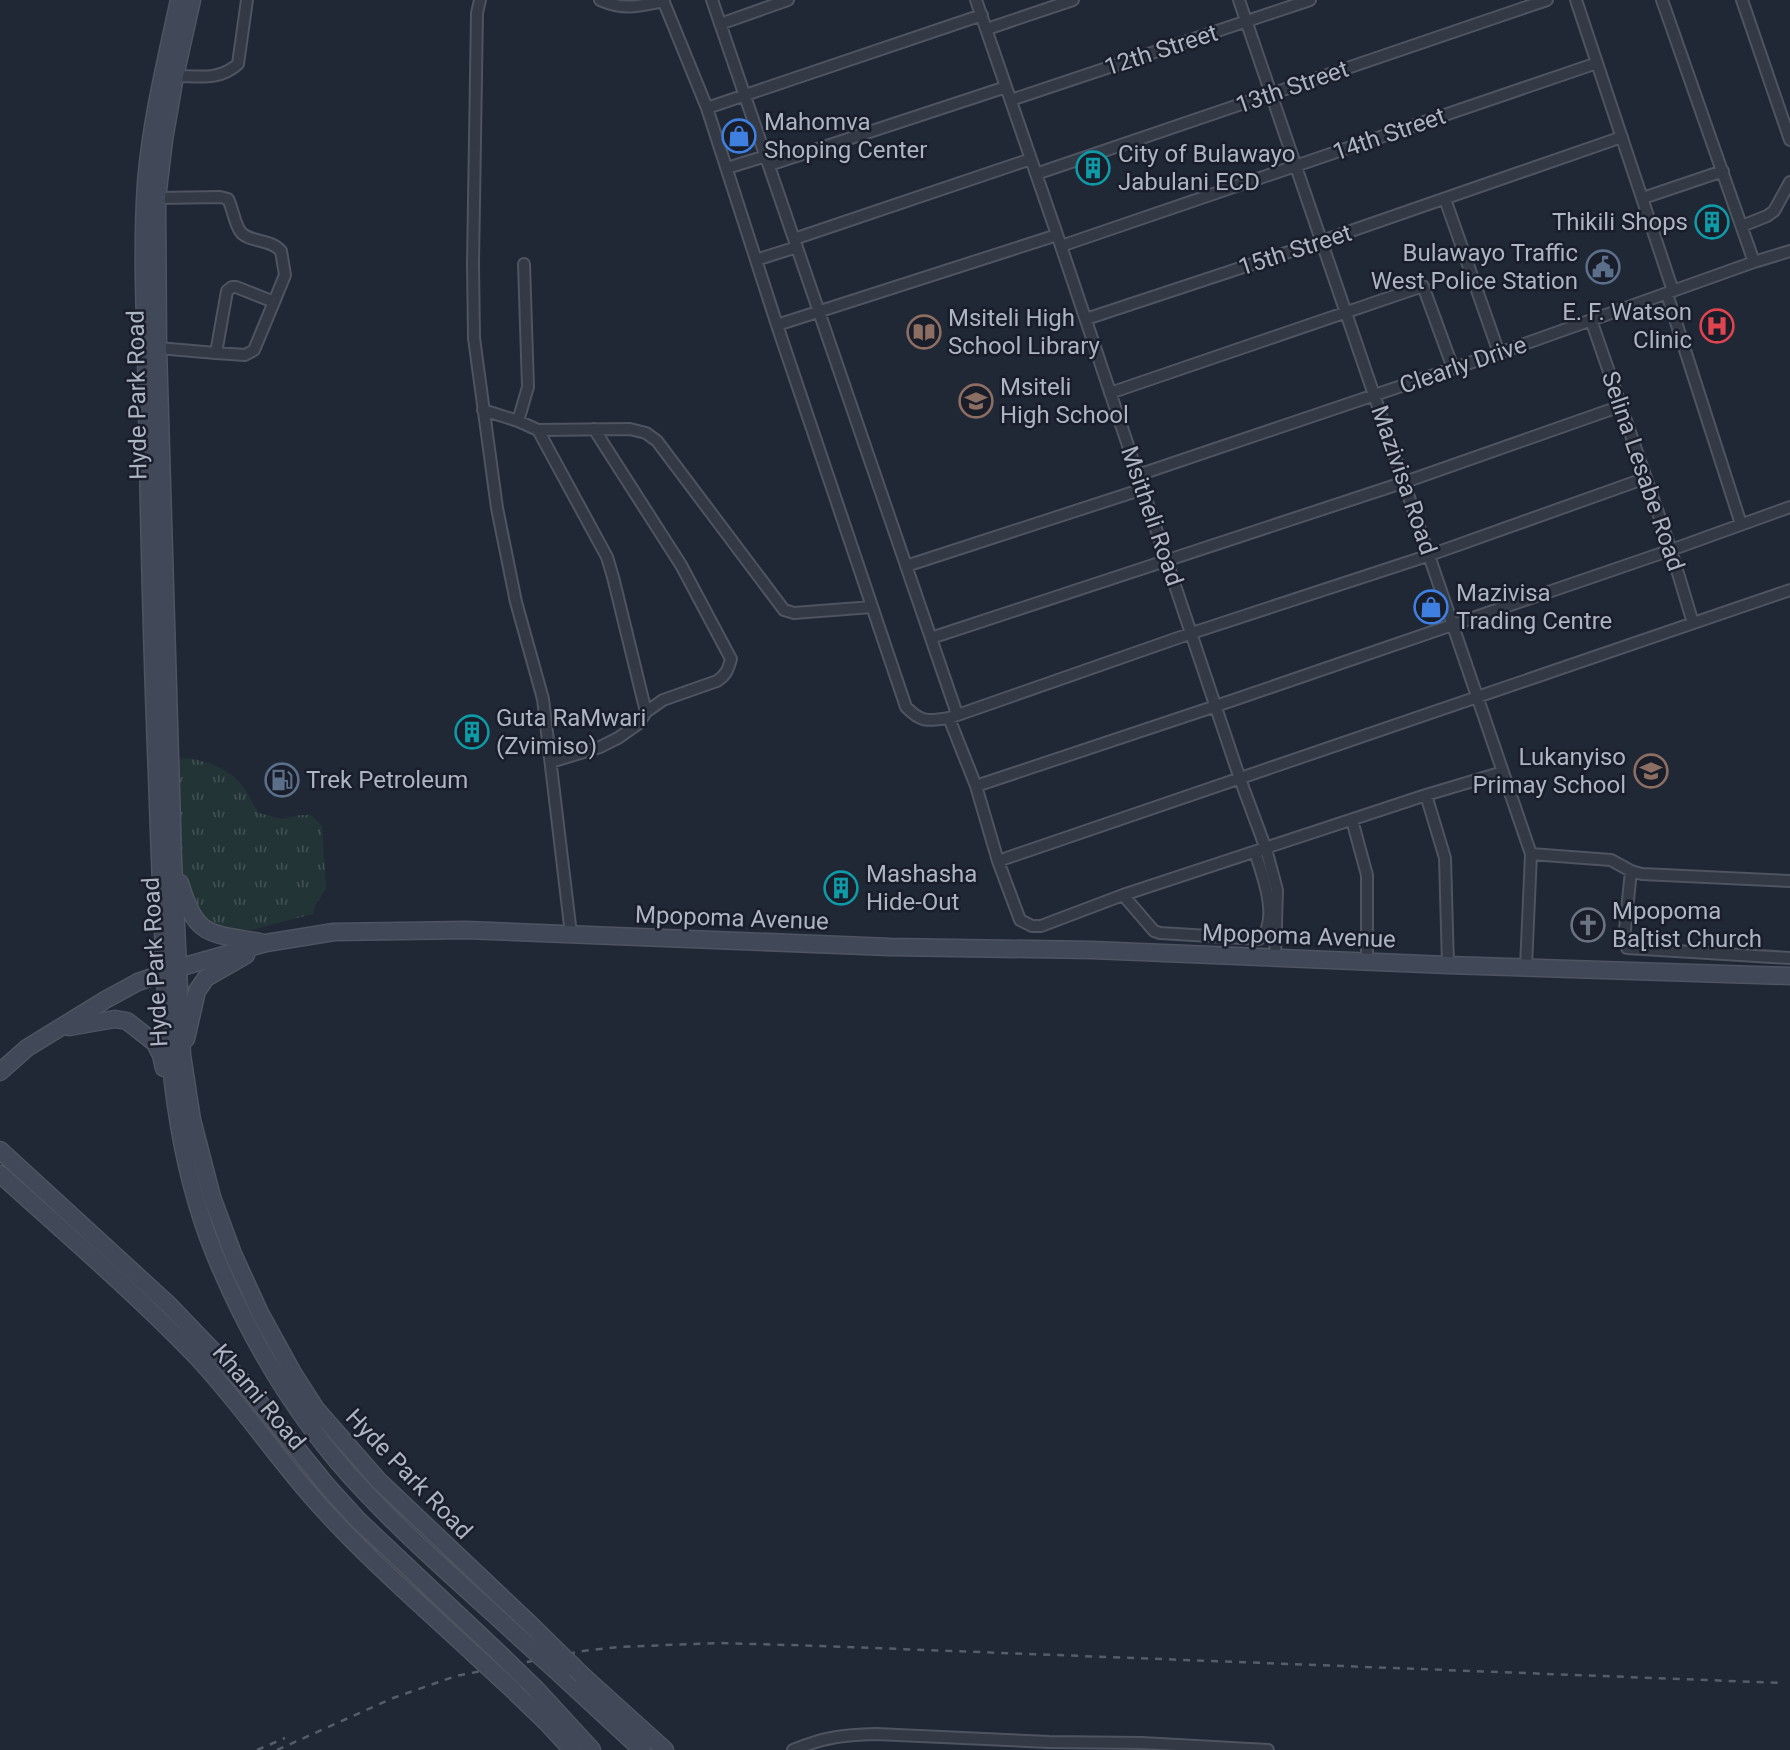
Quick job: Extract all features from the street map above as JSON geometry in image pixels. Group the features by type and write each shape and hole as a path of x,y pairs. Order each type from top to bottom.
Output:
{"street":[{"name":"Hyde Park Road","path":"179,0 146,181 153,686 171,971 192,1121 212,1197 233,1254 260,1313 316,1409 379,1481 526,1632 562,1676 642,1750"},
{"name":"Hyde Park Road","path":"192,0 175,76 157,198 158,348 173,859 168,1033 175,1107 197,1206 216,1256 266,1359 317,1435 365,1493 416,1543 582,1675 665,1750"},
{"path":"175,76 216,76 238,64 247,0"},
{"path":"480,0 477,13 472,264 474,338 500,521 516,602 543,699 571,934"},
{"path":"600,0 614,6 631,8 664,0 707,108 906,707 919,719 927,721 953,716 1192,633 1430,555 1646,478"},
{"path":"712,0 931,638 953,716 1020,920 1032,926 1041,926 1124,895 1503,772"},
{"path":"720,24 788,0"},
{"name":"Msitheli Road","path":"976,0 1192,633 1240,779 1260,850 1277,890 1275,958"},
{"path":"987,29 1073,0"},
{"name":"Mazivisa Road","path":"1239,0 1531,854 1526,967"},
{"name":"12th Street","path":"1011,100 1310,0"},
{"name":"13th Street","path":"1036,174 1547,0"},
{"path":"1576,0 1643,198 1741,524"},
{"path":"1662,0 1754,262"},
{"path":"1742,0 1790,139"},
{"path":"707,108 982,15"},
{"name":"14th Street","path":"778,326 1295,166 1597,63"},
{"path":"727,168 767,161 1006,86"},
{"name":"15th Street","path":"1086,319 1622,137"},
{"path":"756,260 795,243 1031,159"},
{"path":"1643,198 1723,171"},
{"path":"1742,226 1774,211 1790,182"},
{"path":"157,198 228,199 241,233 246,237 271,243 281,251 285,275 254,350 250,353 245,355 158,348"},
{"path":"1445,199 1499,353"},
{"name":"Clearly Drive","path":"1138,475 1790,251"},
{"path":"518,421 528,387 524,264"},
{"path":"1110,393 1423,286 1453,368"},
{"path":"216,353 227,291 236,287 274,302"},
{"name":"Selina Lesabe Road","path":"1591,320 1671,550 1693,623"},
{"path":"931,638 1405,482 1621,405"},
{"path":"483,410 538,430 630,429 646,433 657,441 784,610 794,613 872,607"},
{"path":"551,762 600,747 618,738 638,724 646,712 663,700 717,681 728,670 731,659 681,565 594,429"},
{"path":"538,430 607,557 646,712"},
{"path":"906,566 1143,489"},
{"path":"976,786 1453,625 1790,507"},
{"path":"999,861 1790,590"},
{"path":"1426,795 1445,858 1448,965"},
{"path":"1352,820 1367,875 1367,961"},
{"path":"1124,895 1154,931 1160,933 1259,939 1267,930 1269,897 1260,850"},
{"path":"1531,854 1611,860 1642,874 1790,881"},
{"path":"173,859 189,913 200,926 217,935 266,943"},
{"path":"1631,871 1624,939 1627,948 1790,958"},
{"name":"Mpopoma Avenue","path":"0,1072 27,1048 138,982 266,943 334,932 466,930 890,947 1092,950 1790,976"},
{"path":"182,1055 197,991 206,978 266,943"},
{"path":"61,1028 115,1019 127,1021 155,1043 161,1055 175,1107"},
{"path":"0,1150 169,1305 243,1382 358,1520 536,1689 592,1750"},
{"name":"Khami Road","path":"0,1174 158,1318 222,1384 342,1530 377,1566 513,1690 572,1750"},
{"path":"793,1750 819,1740 848,1734 876,1734 1268,1750"}],"green space":[{"path":"183,758 207,762 236,778 259,813 281,819 311,815 322,826 326,888 313,914 239,933 220,932 193,911 177,852 177,761"}],"railway":[{"path":"277,1750 393,1698 456,1676 583,1651 618,1647 719,1643 822,1646 1783,1683"},
{"path":"257,1750 285,1738"}],"place":[{"name":"Mahomva Shoping Center","path":"739,136"},
{"name":"City of Bulawayo Jabulani ECD","path":"1093,168"},
{"name":"Thikili Shops","path":"1712,222"},
{"name":"Bulawayo Traffic West Police Station","path":"1603,267"},
{"name":"E. F. Watson Clinic","path":"1717,326"},
{"name":"Msiteli High School Library","path":"924,332"},
{"name":"Msiteli High School","path":"976,401"},
{"name":"Mazivisa Trading Centre","path":"1431,607"},
{"name":"Guta RaMwari (Zvimiso)","path":"472,732"},
{"name":"Lukanyiso Primay School","path":"1651,771"},
{"name":"Trek Petroleum","path":"282,780"},
{"name":"Mashasha Hide-Out","path":"841,888"},
{"name":"Mpopoma Ba[tist Church","path":"1588,925"}]}
